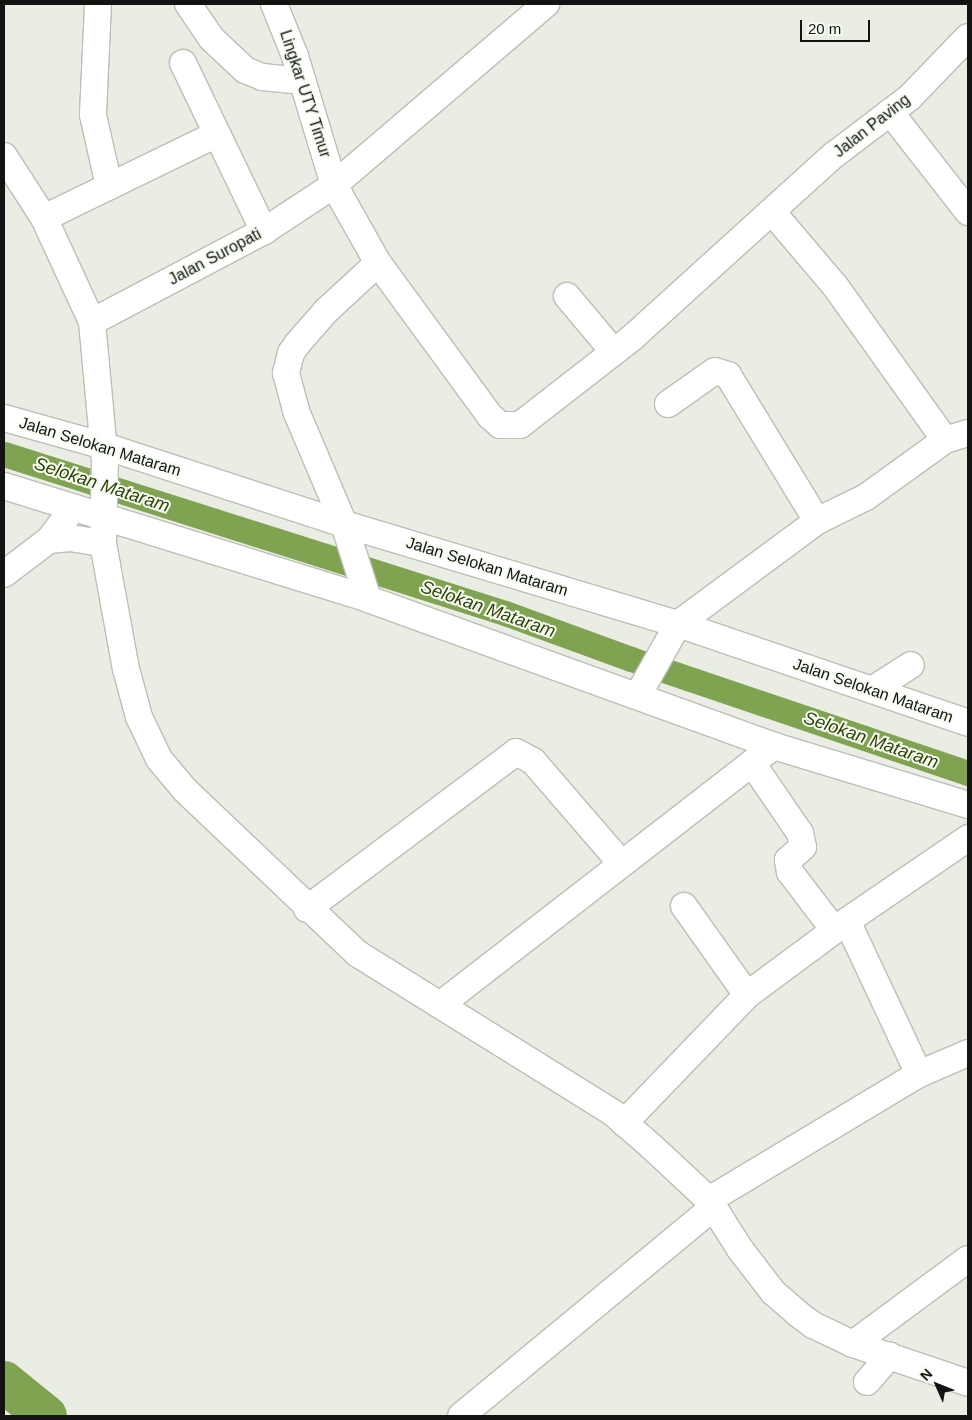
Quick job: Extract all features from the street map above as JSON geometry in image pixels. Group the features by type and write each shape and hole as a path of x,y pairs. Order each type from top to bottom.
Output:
{"street":[{"path":"98,4 93,115 109,186"},
{"path":"188,4 212,39 245,70 262,77 303,81"},
{"name":"Lingkar UTY Timur","path":"274,4 303,81 334,185 378,263 490,416 500,425 520,425 614,352"},
{"name":"Jalan Suropati","path":"92,322 264,231 334,185 545,4"},
{"name":"Jalan Paving","path":"614,352 773,213 834,155 910,96 968,36"},
{"path":"183,63 264,231"},
{"path":"890,112 968,212"},
{"path":"44,218 217,134"},
{"path":"4,156 44,218 92,322 104,453 103,543 126,669 139,716 159,759 185,790 307,909 358,954 624,1123 710,1204 740,1249 786,1304 813,1325 853,1344 968,1383"},
{"path":"638,695 675,630 817,521 866,497 957,437 836,286 773,213"},
{"path":"366,592 345,527 304,433 286,374 290,353 298,343 326,311 378,263"},
{"path":"567,296 614,352"},
{"path":"668,404 715,371 728,375 817,521"},
{"name":"Jalan Selokan Mataram","path":"4,418 104,453 872,690 968,723"},
{"path":"4,486 74,507 104,512 366,592 774,746 968,805"},
{"path":"4,574 49,540 74,507"},
{"path":"49,540 70,538 103,543"},
{"path":"872,690 911,665"},
{"path":"440,1005 774,746"},
{"path":"307,909 516,752 534,761 622,863"},
{"path":"752,763 800,833 803,847 788,860 790,872 840,925 919,1074"},
{"path":"624,1123 747,995 840,925 968,838"},
{"path":"684,906 747,995"},
{"path":"461,1416 710,1204 919,1074 968,1052"},
{"path":"853,1344 968,1259"},
{"path":"867,1382 890,1356"}],"waterway":[{"name":"Selokan Mataram","path":"4,454 505,613 631,659 968,773"},
{"path":"4,1382 46,1416"}]}
